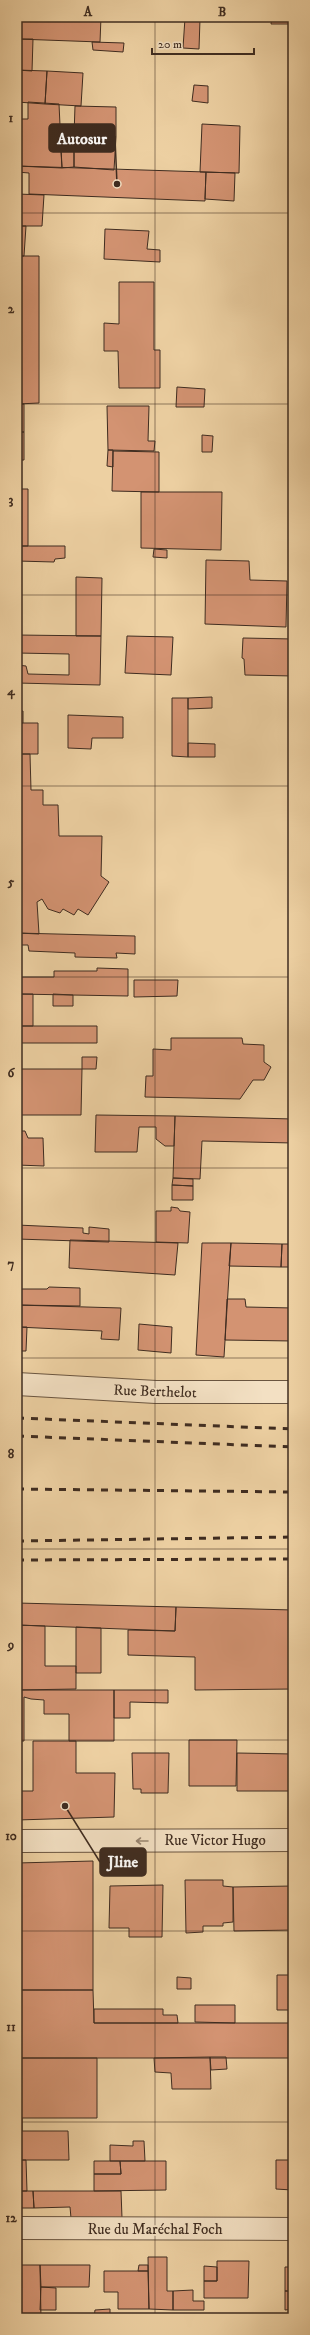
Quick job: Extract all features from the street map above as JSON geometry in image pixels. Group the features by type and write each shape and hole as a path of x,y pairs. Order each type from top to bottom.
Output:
{"street":[{"name":"Rue Berthelot","path":"17,1384 156,1392 293,1392"},
{"name":"Rue Victor Hugo","path":"17,1841 293,1840"},
{"name":"Rue du Maréchal Foch","path":"17,2228 293,2229"}],"building":[{"path":"17,17 101,17 100,42 17,39"},
{"path":"272,17 289,17 289,24 271,24"},
{"path":"185,18 200,19 199,49 183,48"},
{"path":"17,39 33,39 32,71 17,70"},
{"path":"92,42 124,43 123,52 93,50"},
{"path":"17,70 47,71 45,104 17,102"},
{"path":"47,71 83,73 81,106 45,104"},
{"path":"194,85 208,86 208,103 192,101"},
{"path":"28,102 59,104 62,168 17,166 17,119 28,119"},
{"path":"75,106 116,107 116,137 74,136"},
{"path":"202,124 240,126 239,173 200,172"},
{"path":"60,136 74,136 74,167 62,168"},
{"path":"74,136 116,137 114,170 74,167"},
{"path":"17,166 206,172 205,201 29,194 29,173 17,172"},
{"path":"206,172 235,173 234,201 205,199"},
{"path":"17,194 44,195 42,226 17,226"},
{"path":"17,226 26,226 24,256 17,256"},
{"path":"105,229 149,231 147,249 160,250 160,262 104,259"},
{"path":"17,256 39,256 39,403 17,404"},
{"path":"119,282 154,282 154,350 160,350 160,388 119,388 118,351 104,351 104,323 119,324"},
{"path":"177,387 205,389 204,407 176,407"},
{"path":"17,404 24,404 24,432 17,432"},
{"path":"107,406 149,406 148,441 155,441 154,451 108,450"},
{"path":"17,432 24,432 24,460 17,460"},
{"path":"202,435 213,436 212,452 202,452"},
{"path":"108,450 113,450 113,467 107,466"},
{"path":"113,451 159,452 159,492 112,491"},
{"path":"17,460 19,460 19,483 17,483"},
{"path":"17,489 28,489 28,546 17,546"},
{"path":"141,492 222,492 221,550 141,548"},
{"path":"17,546 65,546 65,558 55,559 54,562 17,561"},
{"path":"154,549 167,550 167,558 153,557"},
{"path":"206,560 249,561 250,580 287,581 286,627 205,624"},
{"path":"76,577 102,578 101,636 76,636"},
{"path":"17,635 101,636 100,685 17,683 17,665 26,666 28,674 69,675 69,654 17,653"},
{"path":"127,636 173,637 171,675 125,673"},
{"path":"243,638 293,639 293,676 245,675 244,659 242,658"},
{"path":"212,697 212,708 188,709 188,698"},
{"path":"172,698 188,698 188,757 172,756"},
{"path":"17,711 23,711 23,723 17,723"},
{"path":"68,715 123,717 123,738 92,738 91,749 68,748"},
{"path":"17,723 38,723 38,754 17,754"},
{"path":"188,743 215,744 215,757 188,757"},
{"path":"17,754 30,754 31,790 43,790 43,805 58,805 59,836 102,836 101,876 109,882 88,915 78,909 74,915 63,909 60,913 48,909 42,899 37,902 39,934 17,933"},
{"path":"17,933 135,936 135,954 116,953 117,958 75,957 75,953 29,951 28,945 17,945"},
{"path":"97,968 128,969 128,996 17,994 17,977 54,977 54,971 97,971"},
{"path":"134,980 178,980 177,996 134,997"},
{"path":"17,994 33,994 33,1026 17,1026"},
{"path":"53,994 73,995 73,1006 53,1006"},
{"path":"17,1026 97,1026 97,1043 17,1043"},
{"path":"171,1038 242,1038 243,1044 264,1045 264,1062 271,1067 264,1080 253,1080 240,1099 145,1097 146,1076 153,1076 153,1049 171,1050"},
{"path":"82,1057 97,1057 96,1069 82,1069"},
{"path":"17,1069 82,1069 81,1115 17,1115"},
{"path":"96,1115 175,1116 174,1146 165,1146 156,1139 156,1127 139,1127 137,1152 95,1152"},
{"path":"175,1116 293,1119 293,1143 202,1141 200,1179 173,1178"},
{"path":"17,1131 25,1131 28,1138 43,1138 44,1166 17,1165"},
{"path":"173,1178 193,1179 193,1186 172,1185"},
{"path":"172,1185 193,1186 193,1200 172,1200"},
{"path":"17,1186 20,1186 20,1204 17,1204"},
{"path":"171,1207 178,1208 180,1211 190,1212 188,1243 156,1242 156,1211 171,1211"},
{"path":"17,1225 83,1228 83,1233 89,1234 89,1227 109,1229 109,1242 17,1239"},
{"path":"70,1240 178,1243 175,1275 69,1268"},
{"path":"202,1243 231,1243 224,1357 196,1355"},
{"path":"231,1243 282,1244 281,1267 229,1266"},
{"path":"282,1244 293,1244 293,1267 281,1267"},
{"path":"49,1287 80,1288 80,1306 17,1305 17,1289 47,1289"},
{"path":"227,1299 245,1299 246,1307 293,1308 293,1341 225,1340"},
{"path":"17,1305 121,1308 119,1340 101,1339 102,1331 17,1327"},
{"path":"139,1324 172,1327 171,1353 138,1350"},
{"path":"17,1327 27,1327 26,1351 17,1351"},
{"path":"17,1603 176,1607 175,1631 17,1625"},
{"path":"176,1607 293,1610 293,1689 195,1690 195,1657 128,1655 128,1630 175,1631"},
{"path":"17,1625 45,1626 45,1666 76,1666 76,1689 17,1690"},
{"path":"76,1627 101,1628 101,1673 76,1673"},
{"path":"17,1690 114,1690 114,1741 69,1741 69,1714 44,1714 44,1700 24,1697 24,1741 17,1741"},
{"path":"114,1690 168,1690 168,1703 130,1702 130,1718 114,1718"},
{"path":"189,1740 237,1740 236,1786 189,1786"},
{"path":"33,1741 76,1741 76,1773 115,1773 114,1817 17,1820 17,1791 33,1791"},
{"path":"132,1753 169,1753 168,1793 141,1793 141,1789 133,1789"},
{"path":"237,1753 293,1754 293,1791 237,1791"},
{"path":"93,1861 93,1990 17,1990 17,1863"},
{"path":"185,1880 223,1880 223,1886 233,1887 233,1922 223,1923 223,1926 203,1926 203,1932 186,1933"},
{"path":"163,1885 162,1937 129,1937 129,1928 109,1928 110,1886"},
{"path":"293,1886 293,1930 234,1931 233,1887"},
{"path":"277,1975 293,1975 293,2010 277,2010"},
{"path":"177,1977 191,1978 191,1989 177,1989"},
{"path":"17,1990 93,1990 94,2023 293,2023 293,2058 17,2058"},
{"path":"195,2005 235,2005 235,2023 195,2022"},
{"path":"94,2009 163,2009 163,2015 177,2015 178,2023 94,2023"},
{"path":"210,2057 226,2057 227,2069 211,2070"},
{"path":"210,2057 211,2089 172,2089 171,2073 155,2072 154,2058"},
{"path":"17,2058 97,2058 97,2118 22,2118 22,2131 68,2131 69,2160 17,2160"},
{"path":"133,2141 144,2141 145,2161 110,2161 110,2145 133,2146"},
{"path":"17,2160 26,2160 27,2191 17,2191"},
{"path":"276,2160 291,2160 292,2190 276,2189"},
{"path":"94,2161 120,2161 121,2174 94,2174"},
{"path":"120,2161 166,2161 166,2190 94,2191 94,2174 121,2174"},
{"path":"17,2191 33,2191 34,2208 17,2208"},
{"path":"33,2191 121,2191 122,2218 71,2218 70,2207 34,2208"},
{"path":"148,2257 167,2257 167,2291 173,2291 173,2310 149,2309"},
{"path":"217,2261 249,2261 248,2298 204,2298 204,2281 217,2281"},
{"path":"17,2265 40,2265 41,2318 17,2318"},
{"path":"40,2265 90,2265 89,2287 41,2287"},
{"path":"139,2265 148,2265 148,2271 138,2271"},
{"path":"204,2266 217,2267 217,2281 204,2281"},
{"path":"285,2267 293,2267 293,2291 285,2291"},
{"path":"104,2271 148,2271 149,2309 118,2309 118,2292 104,2292"},
{"path":"41,2287 56,2288 56,2310 40,2310"},
{"path":"193,2290 193,2301 204,2301 204,2310 173,2310 173,2291"},
{"path":"285,2291 293,2291 293,2309 285,2310"},
{"path":"110,2309 110,2318 94,2318 95,2310"}],"railway":[{"path":"17,1418 293,1429"},
{"path":"17,1436 293,1447"},
{"path":"17,1489 293,1492"},
{"path":"17,1541 293,1537"},
{"path":"17,1560 293,1559"}],"place":[{"name":"Autosur","path":"117,184"},
{"name":"Jline","path":"65,1806"}]}
